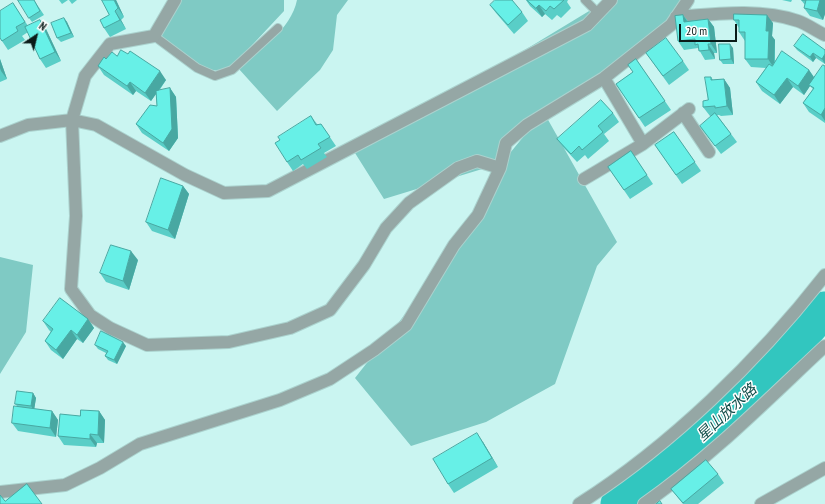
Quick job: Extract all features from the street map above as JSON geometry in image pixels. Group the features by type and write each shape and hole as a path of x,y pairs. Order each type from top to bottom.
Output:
{"street":[{"path":"175,0 154,36 110,44 85,76 72,120 76,216 71,289 90,315 110,328 147,345 228,342 290,328 330,310 364,265 386,228 409,203 458,168 477,161 500,168"},
{"path":"0,136 28,125 72,120 96,125 185,175 224,193 268,191 587,26 611,0"},
{"path":"0,492 65,485 100,468 140,444 280,400 330,379 374,350 406,325 454,245 478,215 500,168 506,143 522,129 604,78 671,25 688,0"},
{"path":"676,17 717,13 776,15 799,21 825,36"},
{"path":"604,78 643,144"},
{"path":"584,179 643,144 686,111 709,152"},
{"path":"579,504 661,445 731,381 813,292 825,275"},
{"path":"644,504 662,491 739,426 825,346"},
{"path":"761,504 825,468"}],"lane":[{"path":"585,0 599,14"},
{"path":"154,36 197,68 215,76 232,70 278,28"}],"shaded area":[{"path":"175,0 284,0 284,11 227,72 197,68 156,32"},
{"path":"297,0 348,0 337,15 333,50 320,70 277,111 238,68 281,30 294,11"},
{"path":"604,0 684,0 671,25 547,118 617,242 597,266 555,384 486,422 411,446 355,378 435,276 510,153 524,136 504,151 492,166 384,199 355,153 599,5"},
{"path":"0,257 33,265 26,332 0,374"}],"building":[{"path":"18,0 34,0 40,11 29,18"},
{"path":"102,0 114,0 118,8 115,11 120,20 104,28 100,20 109,15"},
{"path":"495,0 512,0 522,12 508,25 490,5"},
{"path":"527,0 564,0 554,9 550,6 546,11 539,5 536,8"},
{"path":"806,0 820,0 817,11 804,8"},
{"path":"13,3 25,22 16,27 18,31 2,41 0,38 0,11"},
{"path":"734,14 767,15 766,31 769,31 768,59 745,59 745,32 739,32 739,20 734,20"},
{"path":"683,15 684,22 708,19 711,44 708,44 709,50 699,51 698,44 695,45 695,39 678,41 675,16"},
{"path":"64,18 71,33 57,38 51,23"},
{"path":"40,20 55,52 40,59 25,27"},
{"path":"803,34 825,50 825,54 822,59 813,53 810,57 794,46"},
{"path":"666,38 683,61 663,76 646,53"},
{"path":"719,44 730,44 731,59 720,60"},
{"path":"121,50 128,54 130,51 160,71 145,93 130,82 127,86 98,66 104,57 106,59 112,52 117,56"},
{"path":"782,51 809,70 798,86 787,78 774,95 756,82 769,64 772,66"},
{"path":"636,59 665,101 639,118 616,84 633,72 628,65"},
{"path":"823,65 825,66 825,108 821,115 803,103 814,88 809,85"},
{"path":"705,77 711,77 711,80 724,79 727,106 715,108 715,106 703,107 703,101 708,100"},
{"path":"170,88 172,129 163,143 136,124 150,105 157,106 156,91"},
{"path":"601,100 613,113 598,126 603,132 582,150 579,146 571,154 557,139"},
{"path":"715,113 731,134 715,146 700,126"},
{"path":"311,116 316,125 321,124 330,137 318,144 321,148 301,160 298,155 287,162 275,143 280,140 278,137"},
{"path":"674,132 695,162 676,175 655,145"},
{"path":"631,151 647,175 624,190 608,167"},
{"path":"161,178 183,186 168,230 146,222"},
{"path":"111,245 131,251 123,281 100,273"},
{"path":"60,298 88,319 77,335 71,330 56,350 45,341 53,329 43,321"},
{"path":"101,331 123,342 114,360 105,356 108,351 95,345"},
{"path":"17,391 33,393 31,406 15,404"},
{"path":"14,406 52,411 50,428 12,423"},
{"path":"81,410 99,411 98,435 90,434 90,439 58,436 60,414 80,416"},
{"path":"477,433 492,458 448,484 433,459"},
{"path":"706,460 718,474 683,503 671,489"},
{"path":"27,484 42,504 0,504 0,495 5,501"}],"waterway":[{"name":"星山放水路","path":"618,504 654,478 726,417 770,372 825,309"}]}
